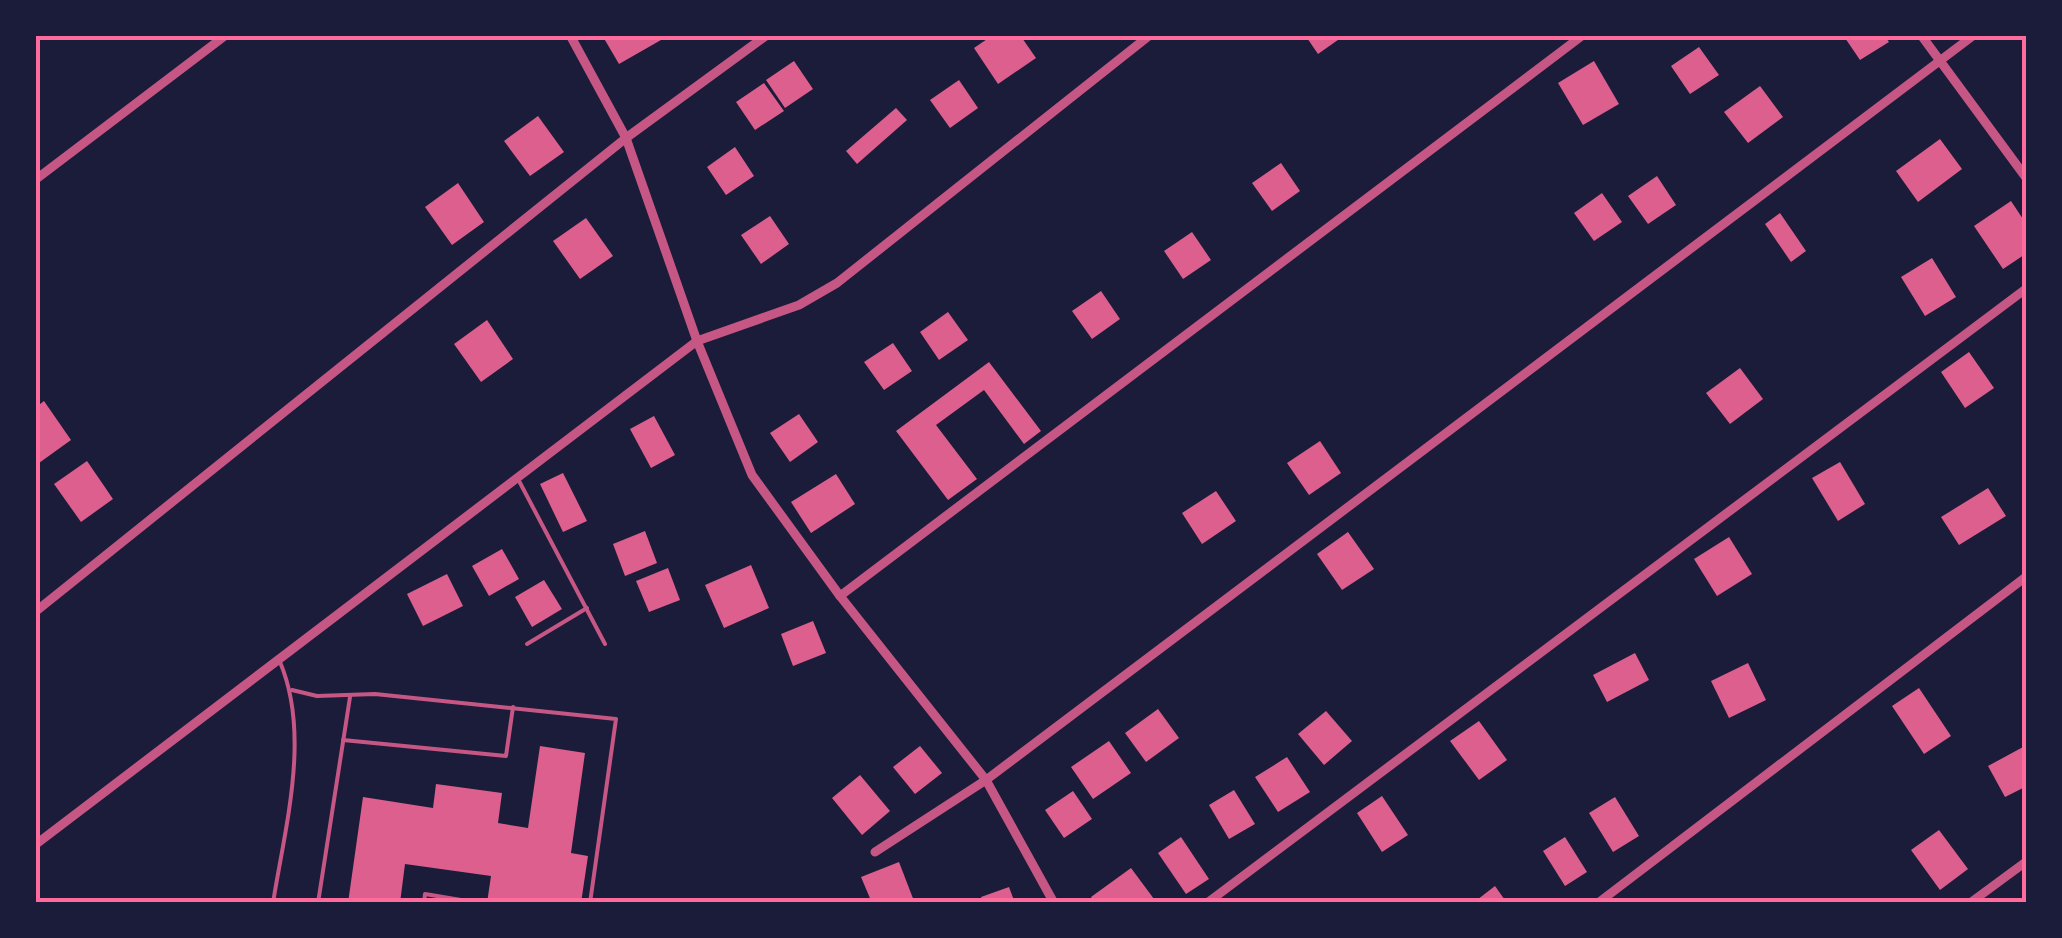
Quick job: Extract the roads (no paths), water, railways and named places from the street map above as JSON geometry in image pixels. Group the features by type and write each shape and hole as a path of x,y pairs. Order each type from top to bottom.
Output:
{"street":[{"path":"35,180 226,35"},
{"path":"570,35 626,138 697,341 752,475 840,596 986,780 1054,903"},
{"path":"35,612 626,138 766,35"},
{"path":"35,846 697,341 800,305 838,283 1150,35"},
{"path":"840,596 1583,35"},
{"path":"1921,35 2027,180"},
{"path":"875,852 986,780 1974,35"},
{"path":"1207,903 2027,288"},
{"path":"1598,903 2027,576"},
{"path":"1970,903 2027,860"}],"lane":[{"path":"518,479 606,644"},
{"path":"527,644 587,608"},
{"path":"273,903 292,784 292,690 280,662"},
{"path":"292,690 350,697 375,694 616,719 590,903"},
{"path":"318,903 350,697"},
{"path":"343,740 506,756 513,707"},
{"path":"424,903 425,894 479,903"}]}
